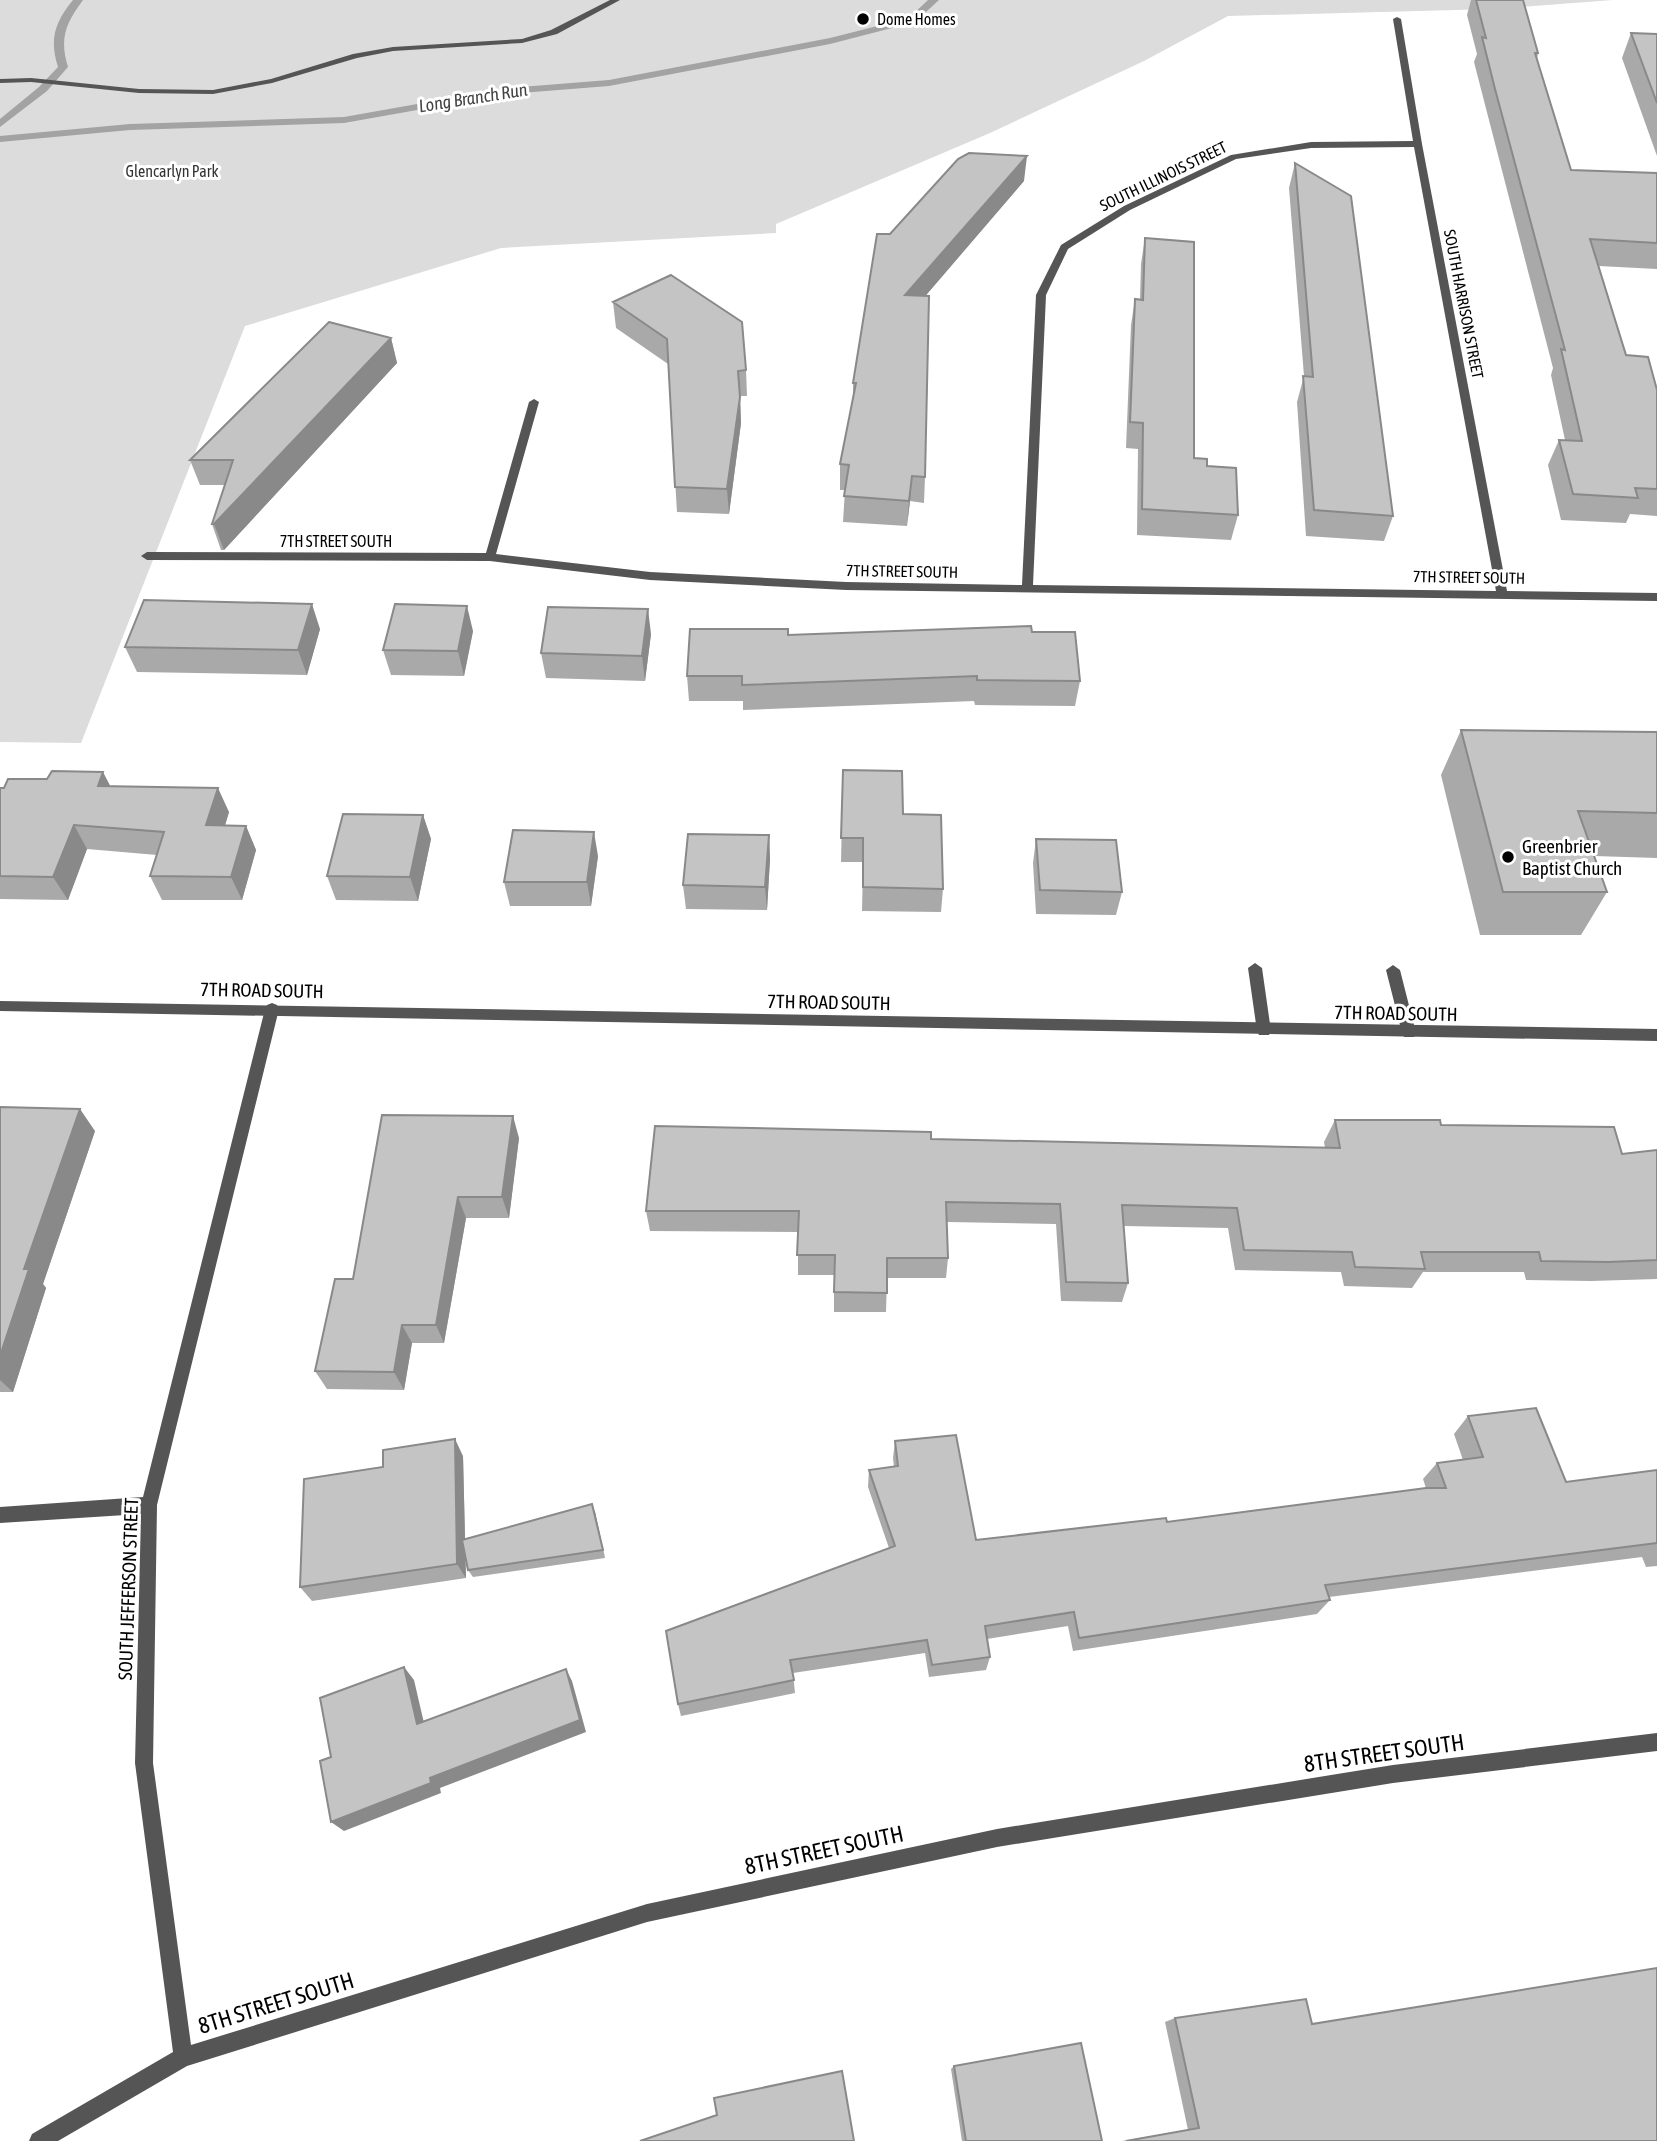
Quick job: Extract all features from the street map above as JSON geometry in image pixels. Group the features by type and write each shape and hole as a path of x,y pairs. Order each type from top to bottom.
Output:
{"street":[{"path":"0,81 31,80 139,91 213,92 272,81 356,56 393,49 522,41 554,32 594,14 616,0"},
{"name":"SOUTH HARRISON STREET","path":"1397,19 1502,593"},
{"name":"SOUTH ILLINOIS STREET","path":"1027,588 1041,295 1064,247 1127,208 1234,157 1311,145 1418,144"},
{"path":"490,557 534,401"},
{"name":"7TH STREET SOUTH","path":"147,555 490,557 650,576 846,586 1657,597"},
{"path":"1255,968 1264,1031"},
{"path":"1393,970 1409,1032"},
{"name":"7TH ROAD SOUTH","path":"0,1006 272,1009 1264,1031 1657,1035"},
{"name":"SOUTH JEFFERSON STREET","path":"183,2057 144,1763 149,1505 272,1009"},
{"path":"0,1515 149,1505"},
{"name":"8TH STREET SOUTH","path":"39,2141 183,2057 647,1913 957,1846 1393,1774 1657,1742"}],"green space":[{"name":"Glencarlyn Park","path":"0,0 1613,0 1493,9 1228,16 1144,61 990,133 776,224 776,233 501,248 245,326 81,743 0,742"}],"building":[{"path":"1476,0 1523,0 1538,53 1535,53 1571,170 1657,173 1657,243 1590,239 1626,355 1648,357 1657,390 1657,489 1635,488 1638,498 1573,494 1559,440 1582,441 1561,349 1565,350 1495,89"},
{"path":"1631,33 1657,34 1657,103"},
{"path":"969,153 1027,156 905,295 929,296 925,477 912,476 909,501 844,496 849,465 840,464 856,383 853,383 877,234 890,234 958,159"},
{"path":"1295,163 1351,196 1393,516 1314,510 1303,376 1313,377"},
{"path":"1145,238 1194,242 1194,458 1207,459 1207,466 1236,468 1238,515 1142,509 1143,423 1130,422 1135,299 1143,300"},
{"path":"671,275 742,322 746,370 738,371 740,397 727,489 675,487 667,339 613,302"},
{"path":"329,322 391,338 212,524 233,460 190,460"},
{"path":"144,600 312,604 298,650 125,647"},
{"path":"395,604 467,606 458,651 383,650"},
{"path":"548,607 648,609 642,656 541,653"},
{"path":"1031,626 1032,632 1075,632 1080,681 977,680 977,676 742,685 742,676 687,676 690,629 788,629 788,635"},
{"path":"1461,730 1657,732 1657,813 1578,811 1607,892 1503,892"},
{"path":"843,770 902,771 903,814 941,815 943,889 863,887 863,838 841,838"},
{"path":"52,771 103,772 98,786 218,788 206,825 246,826 231,877 150,876 164,832 74,825 53,877 0,876 0,788 4,788 8,779 47,779"},
{"path":"343,814 423,815 410,877 327,876"},
{"path":"513,830 594,832 587,882 504,882"},
{"path":"688,834 769,835 765,887 683,885"},
{"path":"1036,839 1116,840 1122,892 1040,890"},
{"path":"0,1107 80,1109 24,1269 29,1269 0,1356"},
{"path":"382,1115 513,1116 502,1197 458,1197 436,1325 402,1325 394,1372 315,1371 335,1279 353,1279"},
{"path":"1335,1120 1440,1120 1441,1125 1614,1127 1622,1154 1657,1150 1657,1260 1541,1261 1539,1252 1421,1252 1425,1269 1355,1267 1352,1252 1244,1250 1237,1208 1122,1205 1128,1283 1066,1282 1060,1204 946,1202 948,1258 887,1258 887,1293 834,1292 835,1255 797,1255 799,1211 646,1211 655,1126 931,1132 931,1139 1340,1148"},
{"path":"1536,1408 1566,1482 1657,1470 1657,1543 1325,1585 1330,1600 1079,1638 1074,1612 985,1626 990,1657 932,1665 927,1640 790,1660 794,1680 678,1704 666,1631 895,1546 869,1470 898,1466 895,1441 956,1435 976,1540 1166,1518 1167,1522 1426,1488 1446,1488 1437,1463 1483,1457 1468,1416"},
{"path":"455,1439 457,1564 300,1587 304,1479 383,1467 383,1450"},
{"path":"592,1504 603,1550 468,1570 462,1540"},
{"path":"404,1667 417,1724 566,1669 580,1720 430,1778 431,1783 331,1822 320,1761 331,1757 320,1698"},
{"path":"1657,1968 1657,2141 1126,2141 1199,2128 1175,2018 1306,1999 1312,2024"},
{"path":"1081,2043 1102,2141 966,2141 954,2066"},
{"path":"842,2071 854,2141 640,2141 717,2115 714,2098"}],"waterway":[{"path":"0,124 43,89 63,67 58,47 58,32 78,0"},
{"name":"Long Branch Run","path":"0,139 130,127 344,120 507,91 609,83 830,41 912,20 934,0"}],"place":[{"name":"Dome Homes","path":"863,19"},
{"name":"Greenbrier Baptist Church","path":"1508,857"}]}
